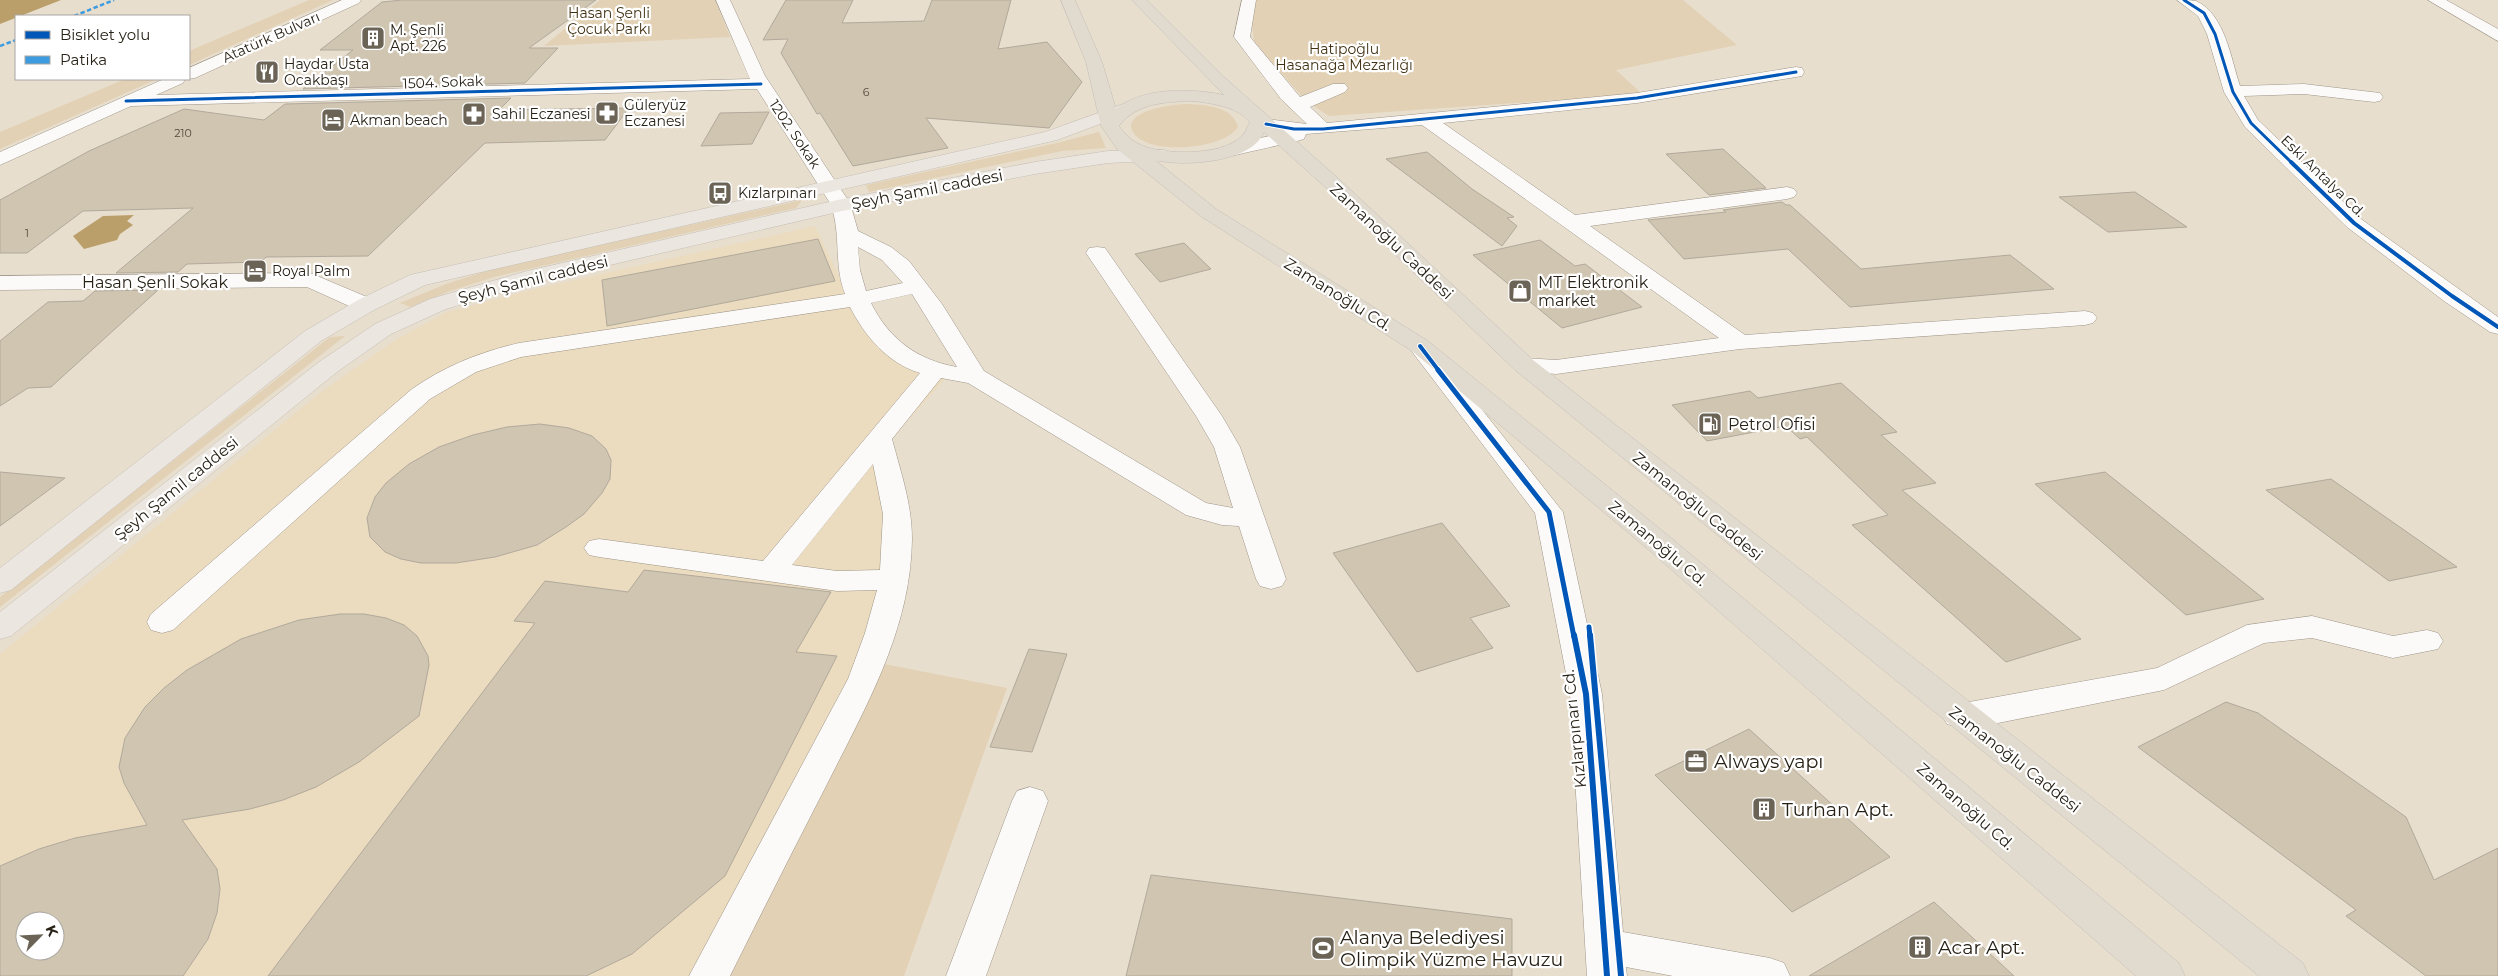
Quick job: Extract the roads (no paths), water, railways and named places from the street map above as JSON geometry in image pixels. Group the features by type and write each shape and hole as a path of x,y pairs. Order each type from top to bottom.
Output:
{"highway":[{"path":"1068,0 1104,88 1129,135 1206,156 1235,149 1251,141 1259,131 1259,121 1266,125"},
{"name":"Zamanoğlu Caddesi","path":"1138,0 1218,81 1524,365 1959,715 2289,976"},
{"path":"1129,135 1155,100 1194,96 1237,104 1266,125"},
{"name":"Zamanoğlu Cd.","path":"1129,135 1209,213 1420,346 1660,544 2165,976"}],"main road":[{"name":"Şeyh Şamil caddesi","path":"0,583 313,336 366,305 418,280 1050,136 1129,135"},
{"name":"Şeyh Şamil caddesi","path":"0,628 328,367 383,329 438,304 477,292 842,205 1035,168 1108,158 1129,135"},
{"path":"366,305 383,329"}],"street":[{"name":"Atatürk Bulvarı","path":"190,74 354,0"},
{"name":"1202. Sokak","path":"723,0 761,84 842,205"},
{"path":"1248,0 1242,37 1288,95 1323,129"},
{"name":"Eski Antalya Cd.","path":"2184,0 2211,11 2215,34 2233,92 2251,123 2354,223 2452,296 2498,327"},
{"path":"2435,0 2498,36"},
{"path":"1235,149 1266,125 1323,129 1637,98 1796,72"},
{"path":"0,159 175,80"},
{"name":"1504. Sokak","path":"126,101 761,84"},
{"path":"1301,106 1306,101 1339,88"},
{"path":"2233,92 2264,88 2302,88 2374,97"},
{"path":"1426,118 1740,342"},
{"path":"1571,222 1787,193"},
{"path":"842,205 848,235 849,271 858,299 869,319 891,349 910,361 935,370 974,376 1196,508 1222,516 1251,518"},
{"path":"848,235 889,256 901,266 957,344 974,376"},
{"path":"1097,253 1223,439 1271,579"},
{"name":"Hasan Şenli Sokak","path":"0,283 310,280 366,305"},
{"path":"162,622 421,394 459,371 481,361 519,350 858,299 916,287"},
{"path":"1524,365 1556,367 1740,342 2085,318"},
{"name":"Kızlarpınarı Cd.","path":"1420,346 1549,512 1586,694 1606,961"},
{"path":"771,571 935,370"},
{"path":"709,976 864,679 878,645 894,580 898,548 897,518 893,490 878,438"},
{"path":"599,548 837,581 894,580"},
{"path":"1959,715 1998,711 2164,678 2258,633 2312,627 2393,648 2427,641"},
{"path":"966,976 1030,801"},
{"path":"1606,961 1770,976"}],"place":[{"name":"M. Şenli Apt. 226","path":"373,38"},
{"name":"Haydar Usta Ocakbaşı","path":"267,72"},
{"name":"Güleryüz Eczanesi","path":"607,113"},
{"name":"Sahil Eczanesi","path":"474,114"},
{"name":"Akman beach","path":"333,120"},
{"name":"Kızlarpınarı","path":"720,193"},
{"name":"Royal Palm","path":"255,271"},
{"name":"MT Elektronik market","path":"1520,291"},
{"name":"Petrol Ofisi","path":"1710,424"},
{"name":"Always yapı","path":"1696,761"},
{"name":"Turhan Apt.","path":"1764,809"},
{"name":"Acar Apt.","path":"1920,947"},
{"name":"Alanya Belediyesi Olimpik Yüzme Havuzu","path":"1323,948"}],"park label":[{"name":"Hasan Şenli Çocuk Parkı","path":"609,22"},
{"name":"Hatipoğlu Hasanağa Mezarlığı","path":"1344,58"}]}
